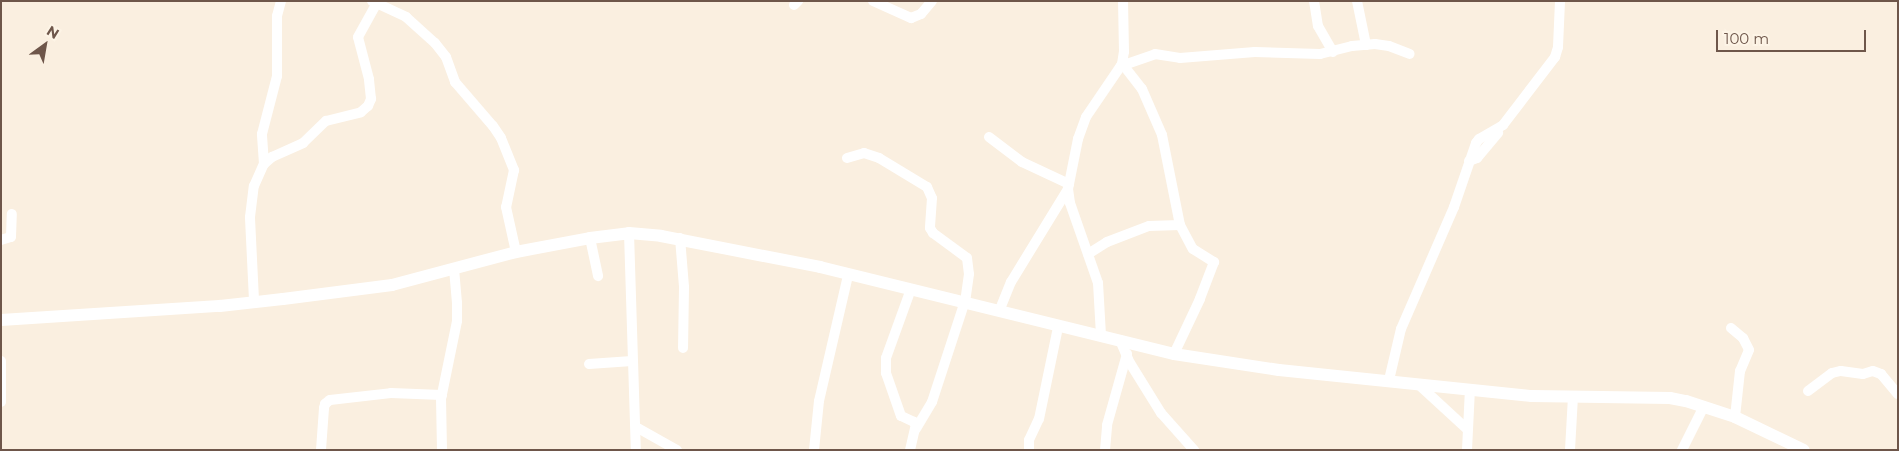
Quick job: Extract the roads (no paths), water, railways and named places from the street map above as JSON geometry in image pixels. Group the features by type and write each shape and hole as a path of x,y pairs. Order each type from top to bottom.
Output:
{"street":[{"path":"254,300 250,203 254,186 264,164 262,134 277,76 276,16 281,1"},
{"path":"873,1 911,18 921,14 932,1"},
{"path":"1123,1 1123,66 1142,90 1162,135 1180,225 1194,249 1213,261 1214,265 1174,354"},
{"path":"1314,1 1318,26 1333,52"},
{"path":"1357,1 1366,45"},
{"path":"1389,380 1401,329 1454,207 1477,141 1501,127 1555,57 1558,47 1560,1"},
{"path":"264,164 288,148 303,142 326,121 361,112 368,106 371,99 369,80 358,37 374,2 406,17 435,43 446,58 455,82 494,126 501,138 514,170 506,207 516,252"},
{"path":"1101,336 1100,293 1070,203 1068,186 1078,139 1086,117 1123,66 1155,54 1180,58 1255,52 1320,54 1366,45 1382,44 1410,54"},
{"path":"989,137 1022,162 1068,186"},
{"path":"847,158 857,153 871,155 927,188 932,198 930,228 933,233 967,258 969,274 965,301 932,402 916,429 910,450"},
{"path":"1000,309 1014,276 1068,186"},
{"path":"1,240 8,239 11,236 13,228 12,214"},
{"path":"1088,254 1107,242 1149,226 1180,225"},
{"path":"1,320 212,306 392,285 516,252 590,238 629,234 680,238 820,267 1000,309 1058,327 1174,354 1279,370 1532,396 1670,398 1704,406 1735,417 1804,450"},
{"path":"629,234 636,450"},
{"path":"590,238 598,276"},
{"path":"680,238 684,287 683,348"},
{"path":"442,450 442,395 457,321 454,270"},
{"path":"814,450 819,401 848,275"},
{"path":"911,289 886,358 886,372 901,416 914,422 916,429"},
{"path":"1029,450 1029,440 1038,419 1058,327"},
{"path":"1731,328 1743,338 1749,350 1740,371 1735,417"},
{"path":"1120,340 1182,446 1194,450"},
{"path":"1105,450 1108,425 1127,354"},
{"path":"1,360 1,402"},
{"path":"589,364 632,361"},
{"path":"1808,391 1832,373 1841,371 1863,374 1873,372 1881,374 1898,394"},
{"path":"1418,384 1467,429"},
{"path":"1467,450 1470,390"},
{"path":"321,450 324,408 330,400 391,393 418,392 442,395"},
{"path":"1570,450 1572,397"},
{"path":"1682,450 1704,406"},
{"path":"636,427 677,450"}]}
